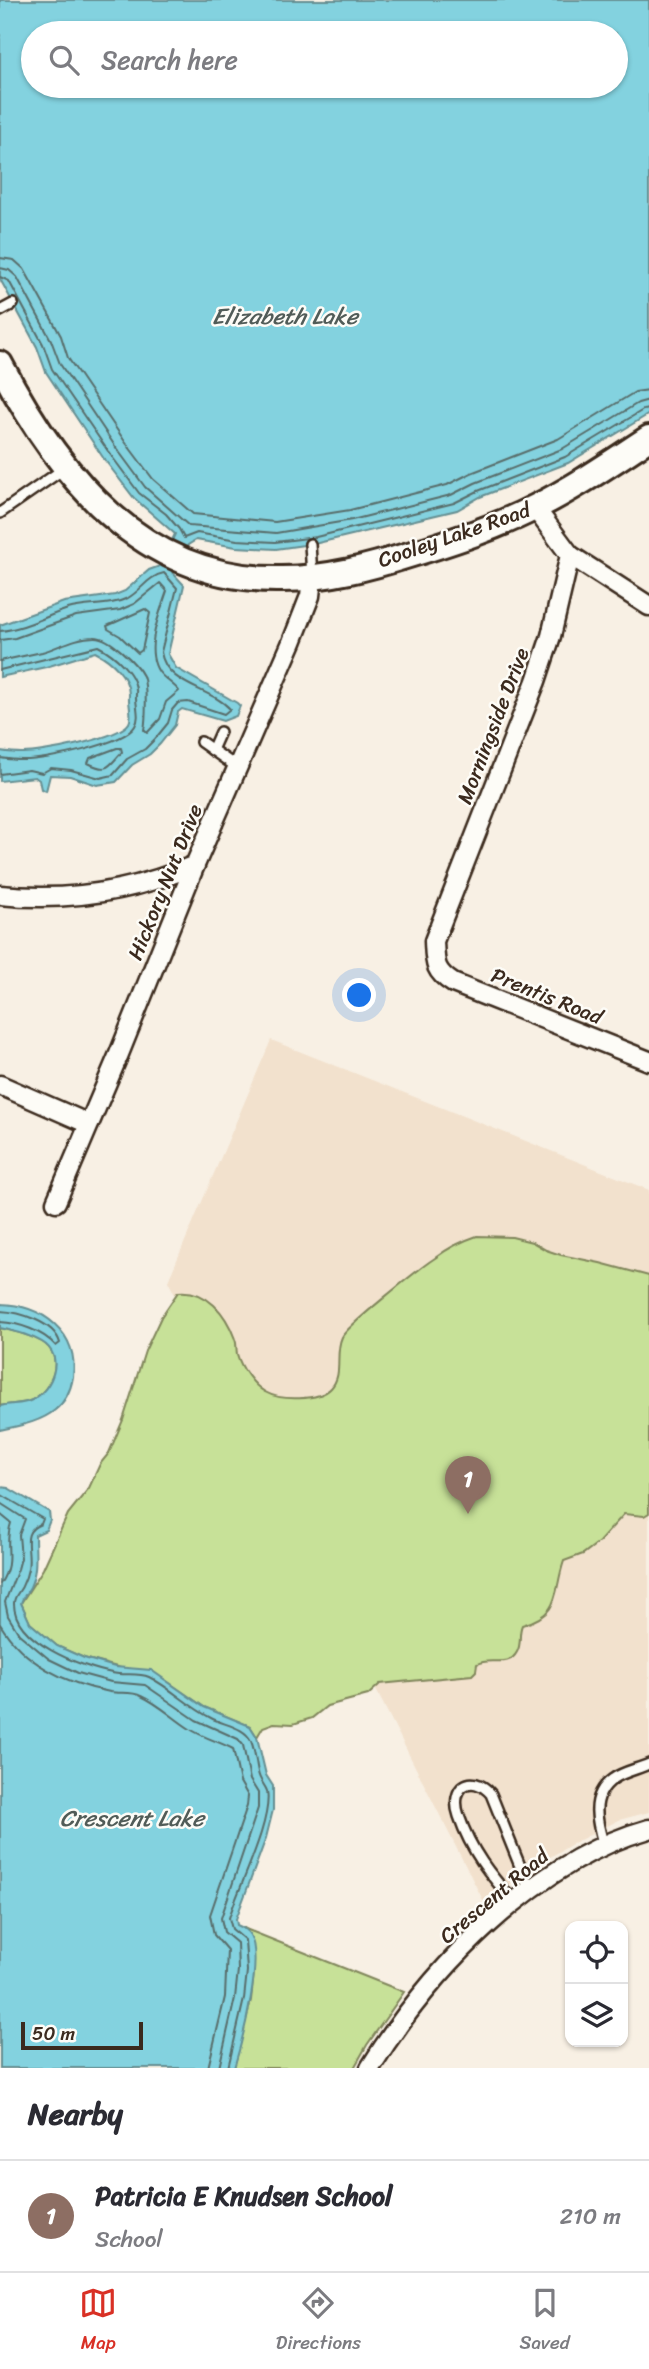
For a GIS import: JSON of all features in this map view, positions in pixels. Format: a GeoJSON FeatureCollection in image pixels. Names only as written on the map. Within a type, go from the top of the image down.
{"type":"FeatureCollection","features":[{"type":"Feature","properties":{"kind":"main road","name":"Cooley Lake Road"},"geometry":{"type":"LineString","coordinates":[[0,364],[44,439],[65,468],[122,526],[160,550],[188,562],[219,573],[254,579],[312,578],[384,563],[430,548],[535,508],[586,480],[649,438]]}},
{"type":"Feature","properties":{"kind":"street"},"geometry":{"type":"LineString","coordinates":[[535,508],[570,555],[649,606]]}},
{"type":"Feature","properties":{"kind":"street","name":"Morningside Drive"},"geometry":{"type":"LineString","coordinates":[[436,965],[434,941],[536,681],[551,636],[570,555]]}},
{"type":"Feature","properties":{"kind":"street","name":"Hickory Nut Drive"},"geometry":{"type":"LineString","coordinates":[[56,1202],[195,865],[292,642],[310,596],[312,578]]}},
{"type":"Feature","properties":{"kind":"street"},"geometry":{"type":"LineString","coordinates":[[0,895],[57,898],[114,891],[160,880],[195,865]]}},
{"type":"Feature","properties":{"kind":"street","name":"Prentis Road"},"geometry":{"type":"LineString","coordinates":[[436,965],[441,975],[453,983],[649,1061]]}},
{"type":"Feature","properties":{"kind":"street"},"geometry":{"type":"LineString","coordinates":[[0,1085],[89,1124]]}},
{"type":"Feature","properties":{"kind":"street","name":"Crescent Road"},"geometry":{"type":"LineString","coordinates":[[370,2068],[410,2010],[461,1950],[515,1903],[576,1859],[630,1834],[649,1829]]}},
{"type":"Feature","properties":{"kind":"lane"},"geometry":{"type":"LineString","coordinates":[[0,311],[13,304]]}},
{"type":"Feature","properties":{"kind":"lane"},"geometry":{"type":"LineString","coordinates":[[0,513],[65,468]]}},
{"type":"Feature","properties":{"kind":"lane"},"geometry":{"type":"LineString","coordinates":[[310,544],[312,578]]}},
{"type":"Feature","properties":{"kind":"lane"},"geometry":{"type":"LineString","coordinates":[[212,750],[220,732]]}},
{"type":"Feature","properties":{"kind":"lane"},"geometry":{"type":"LineString","coordinates":[[201,742],[238,768]]}},
{"type":"Feature","properties":{"kind":"lane"},"geometry":{"type":"LineString","coordinates":[[604,1846],[595,1818],[600,1794],[612,1779],[649,1764]]}},
{"type":"Feature","properties":{"kind":"lane"},"geometry":{"type":"LineString","coordinates":[[515,1903],[471,1845],[457,1813],[457,1793],[462,1786],[472,1783],[484,1785],[491,1794],[530,1891]]}},
{"type":"Feature","properties":{"kind":"shaded area"},"geometry":{"type":"Polygon","coordinates":[[[271,1040],[649,1190],[649,1812],[619,1820],[574,1843],[528,1870],[485,1904],[168,1281],[271,1040]]]}},
{"type":"Feature","properties":{"kind":"green space"},"geometry":{"type":"Polygon","coordinates":[[[477,1236],[512,1237],[532,1242],[561,1255],[649,1276],[649,1513],[644,1516],[624,1514],[599,1542],[583,1554],[564,1561],[554,1601],[544,1615],[522,1625],[520,1642],[513,1657],[504,1661],[477,1664],[472,1675],[380,1684],[368,1695],[327,1706],[312,1718],[293,1724],[274,1723],[263,1727],[257,1737],[250,1726],[204,1707],[165,1680],[84,1658],[57,1646],[30,1623],[21,1603],[43,1569],[68,1514],[89,1488],[100,1464],[109,1453],[123,1420],[145,1351],[161,1317],[178,1292],[198,1295],[221,1312],[235,1339],[241,1365],[261,1389],[280,1397],[309,1397],[325,1392],[335,1382],[342,1337],[356,1322],[440,1254],[477,1236]]]}},
{"type":"Feature","properties":{"kind":"green space"},"geometry":{"type":"Polygon","coordinates":[[[0,1328],[42,1342],[53,1356],[55,1364],[50,1381],[39,1395],[28,1402],[0,1406],[0,1328]]]}},
{"type":"Feature","properties":{"kind":"green space"},"geometry":{"type":"Polygon","coordinates":[[[246,1929],[404,1992],[354,2068],[234,2068],[251,2000],[254,1972],[246,1929]]]}},
{"type":"Feature","properties":{"kind":"water","name":"Elizabeth Lake"},"geometry":{"type":"Polygon","coordinates":[[[0,0],[649,0],[649,414],[568,463],[480,497],[457,510],[318,543],[276,549],[236,547],[196,540],[188,545],[172,572],[184,585],[168,654],[176,668],[237,703],[240,706],[236,716],[223,721],[182,709],[178,712],[175,725],[160,744],[132,765],[116,782],[97,785],[70,776],[50,775],[46,791],[41,789],[39,780],[35,777],[0,781],[0,751],[31,753],[61,748],[123,729],[131,717],[128,689],[123,676],[113,664],[95,652],[0,677],[0,625],[64,602],[115,595],[125,591],[149,570],[160,566],[175,534],[134,498],[104,459],[46,372],[37,347],[0,279],[0,0]]]}},
{"type":"Feature","properties":{"kind":"water"},"geometry":{"type":"Polygon","coordinates":[[[0,1304],[30,1310],[55,1324],[70,1347],[73,1377],[59,1407],[36,1421],[0,1430],[0,1406],[28,1402],[39,1395],[50,1381],[55,1364],[49,1348],[42,1342],[0,1328],[0,1304]]]}},
{"type":"Feature","properties":{"kind":"water","name":"Crescent Lake"},"geometry":{"type":"Polygon","coordinates":[[[0,1487],[8,1488],[49,1512],[50,1520],[46,1530],[35,1535],[34,1574],[21,1603],[30,1623],[57,1646],[84,1658],[115,1667],[151,1670],[204,1707],[250,1726],[257,1737],[266,1775],[273,1786],[273,1810],[266,1838],[236,1919],[237,1925],[250,1935],[255,1962],[250,2001],[234,2068],[0,2068],[0,1487]]]}},
{"type":"Feature","properties":{"kind":"place","name":"Patricia E Knudsen School"},"geometry":{"type":"Point","coordinates":[468,1514]}}]}
